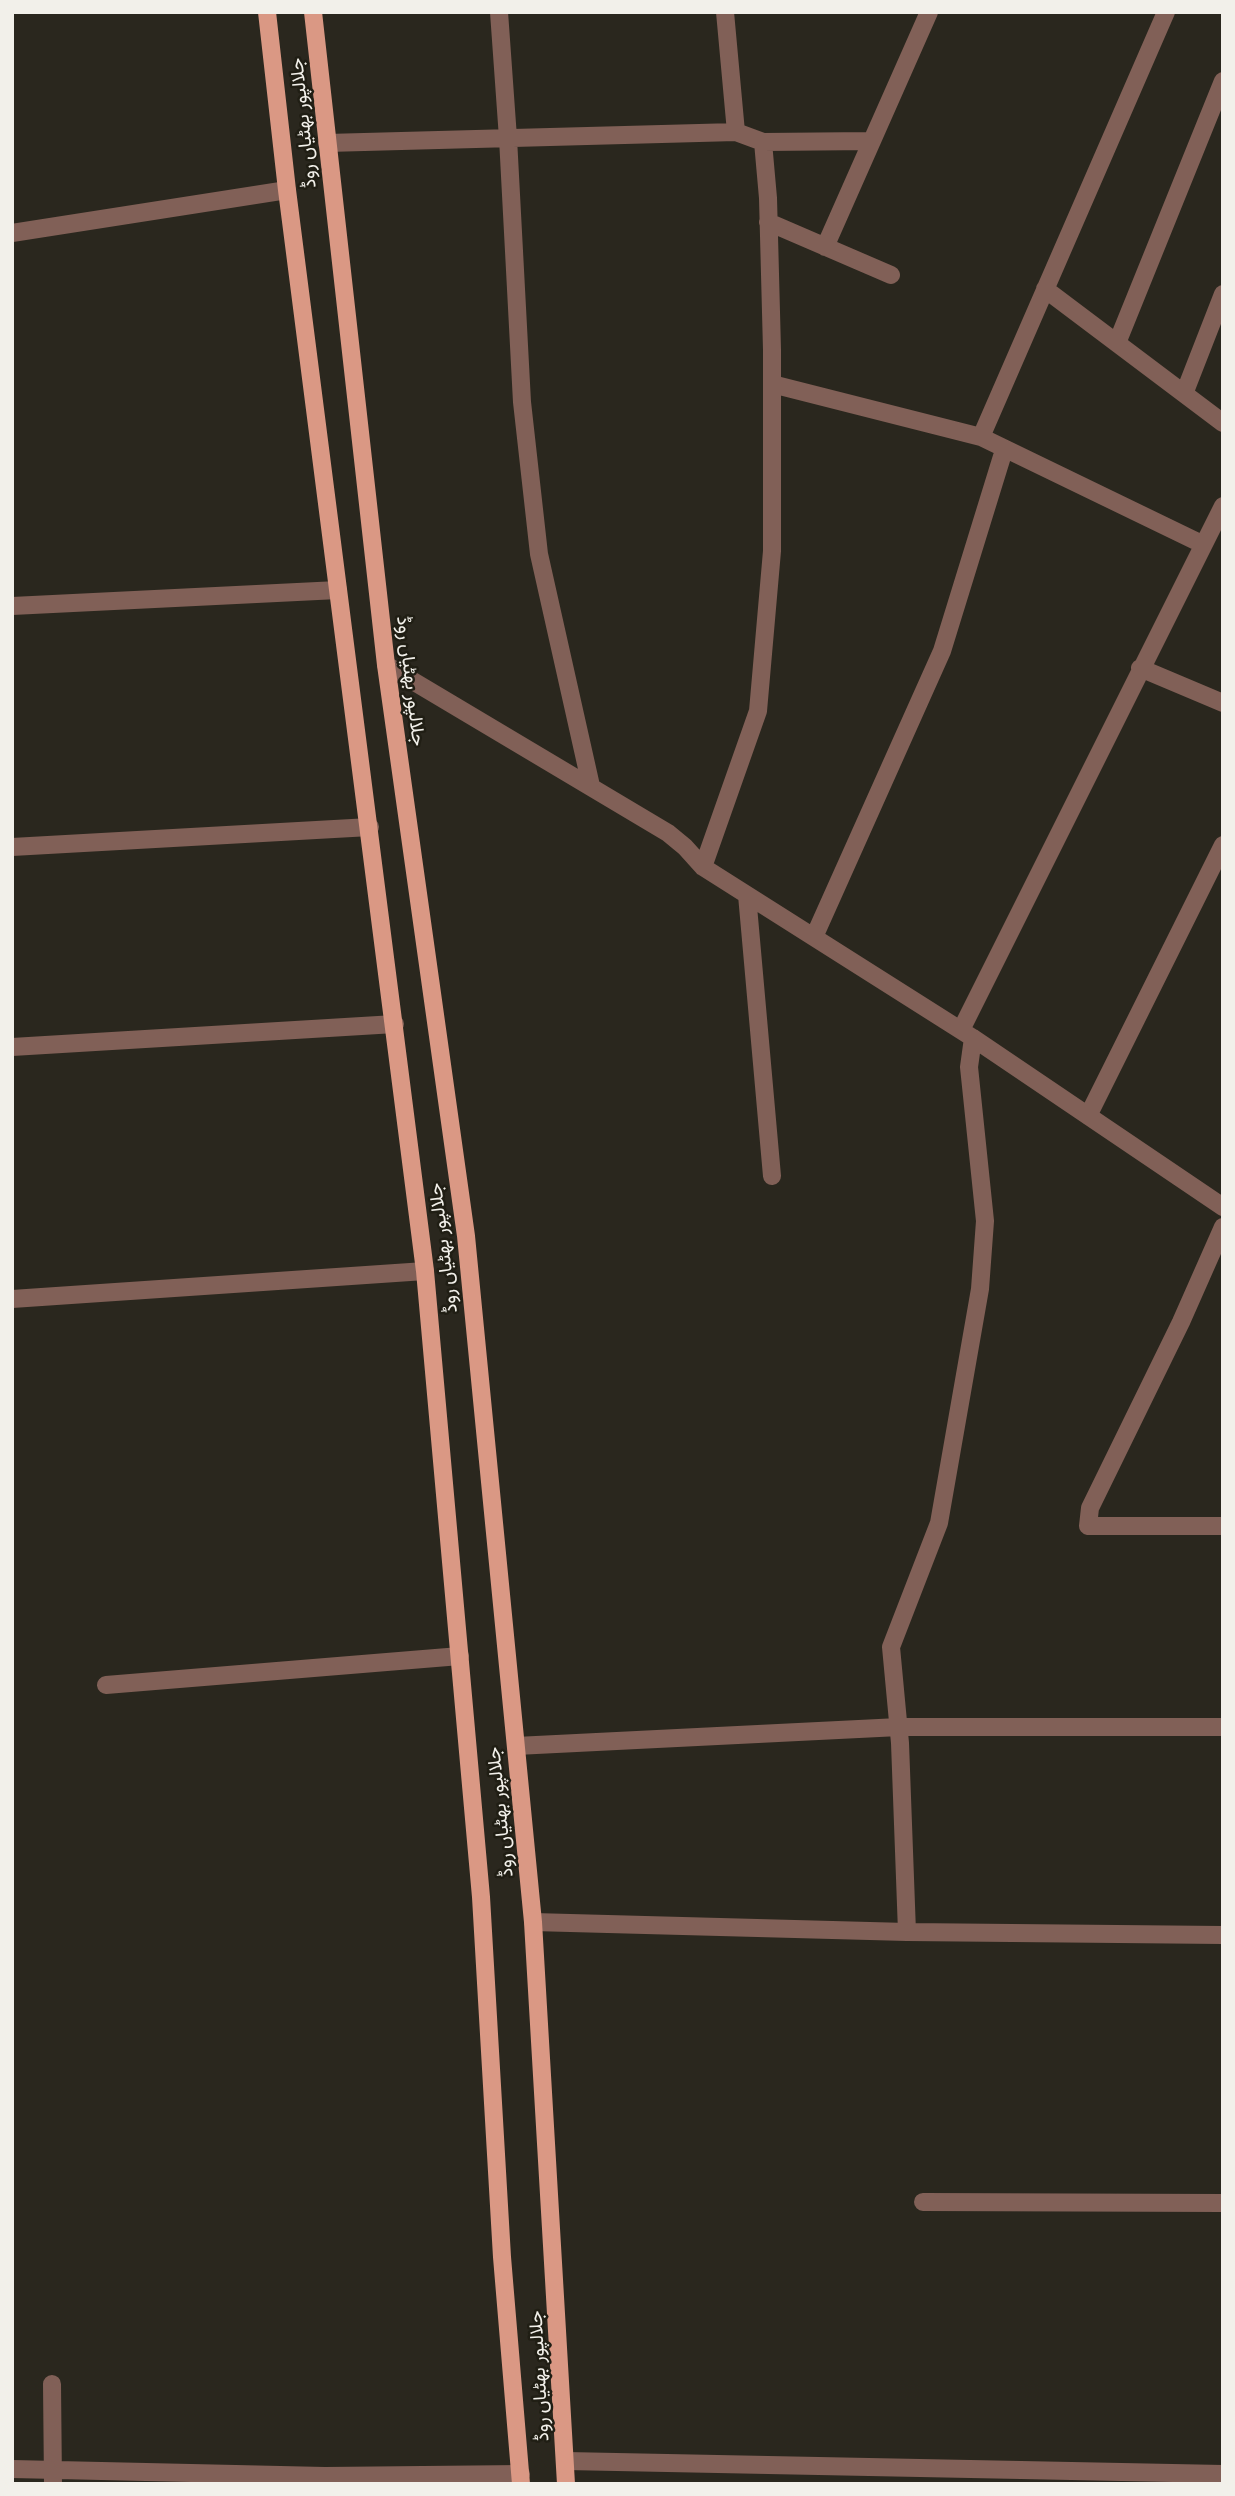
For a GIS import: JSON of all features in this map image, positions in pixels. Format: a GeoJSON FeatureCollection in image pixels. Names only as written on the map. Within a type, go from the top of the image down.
{"type":"FeatureCollection","features":[{"type":"Feature","properties":{"kind":"main road","name":"جلالپور بھٹیاں روڈ"},"geometry":{"type":"LineString","coordinates":[[268,12],[287,190],[425,1271],[481,1897],[502,2257],[521,2479]]}},
{"type":"Feature","properties":{"kind":"main road","name":"جلالپور بھٹیاں روڈ"},"geometry":{"type":"LineString","coordinates":[[313,12],[386,665],[466,1236],[533,1922],[566,2484]]}},
{"type":"Feature","properties":{"kind":"street"},"geometry":{"type":"LineString","coordinates":[[499,12],[522,402],[539,554],[591,786]]}},
{"type":"Feature","properties":{"kind":"street"},"geometry":{"type":"LineString","coordinates":[[725,12],[736,132]]}},
{"type":"Feature","properties":{"kind":"street"},"geometry":{"type":"LineString","coordinates":[[825,247],[929,12]]}},
{"type":"Feature","properties":{"kind":"street"},"geometry":{"type":"LineString","coordinates":[[981,438],[1166,12]]}},
{"type":"Feature","properties":{"kind":"street"},"geometry":{"type":"LineString","coordinates":[[1117,343],[1223,81]]}},
{"type":"Feature","properties":{"kind":"street"},"geometry":{"type":"LineString","coordinates":[[327,143],[736,132],[763,142],[871,141]]}},
{"type":"Feature","properties":{"kind":"street"},"geometry":{"type":"LineString","coordinates":[[703,867],[758,712],[772,551],[772,384],[763,142]]}},
{"type":"Feature","properties":{"kind":"street"},"geometry":{"type":"LineString","coordinates":[[12,233],[287,190]]}},
{"type":"Feature","properties":{"kind":"street"},"geometry":{"type":"LineString","coordinates":[[768,222],[891,275]]}},
{"type":"Feature","properties":{"kind":"street"},"geometry":{"type":"LineString","coordinates":[[1045,289],[1223,423]]}},
{"type":"Feature","properties":{"kind":"street"},"geometry":{"type":"LineString","coordinates":[[1184,394],[1223,294]]}},
{"type":"Feature","properties":{"kind":"street"},"geometry":{"type":"LineString","coordinates":[[772,384],[981,438],[1202,544]]}},
{"type":"Feature","properties":{"kind":"street"},"geometry":{"type":"LineString","coordinates":[[814,937],[942,651],[1004,450]]}},
{"type":"Feature","properties":{"kind":"street"},"geometry":{"type":"LineString","coordinates":[[907,1932],[898,1727],[891,1647],[939,1523],[980,1289],[985,1221],[967,1034],[1140,668],[1223,506]]}},
{"type":"Feature","properties":{"kind":"street"},"geometry":{"type":"LineString","coordinates":[[12,606],[338,590]]}},
{"type":"Feature","properties":{"kind":"street"},"geometry":{"type":"LineString","coordinates":[[386,665],[668,833],[703,867],[967,1034],[1223,1207]]}},
{"type":"Feature","properties":{"kind":"street"},"geometry":{"type":"LineString","coordinates":[[1140,668],[1223,703]]}},
{"type":"Feature","properties":{"kind":"street"},"geometry":{"type":"LineString","coordinates":[[12,847],[370,827]]}},
{"type":"Feature","properties":{"kind":"street"},"geometry":{"type":"LineString","coordinates":[[1088,1116],[1223,845]]}},
{"type":"Feature","properties":{"kind":"street"},"geometry":{"type":"LineString","coordinates":[[747,895],[772,1176]]}},
{"type":"Feature","properties":{"kind":"street"},"geometry":{"type":"LineString","coordinates":[[12,1047],[395,1024]]}},
{"type":"Feature","properties":{"kind":"street"},"geometry":{"type":"LineString","coordinates":[[1223,1227],[1181,1322],[1090,1508],[1088,1525],[1223,1526]]}},
{"type":"Feature","properties":{"kind":"street"},"geometry":{"type":"LineString","coordinates":[[12,1299],[425,1271]]}},
{"type":"Feature","properties":{"kind":"street"},"geometry":{"type":"LineString","coordinates":[[106,1685],[460,1656]]}},
{"type":"Feature","properties":{"kind":"street"},"geometry":{"type":"LineString","coordinates":[[516,1746],[898,1727],[1223,1727]]}},
{"type":"Feature","properties":{"kind":"street"},"geometry":{"type":"LineString","coordinates":[[533,1922],[907,1932],[1223,1935]]}},
{"type":"Feature","properties":{"kind":"street"},"geometry":{"type":"LineString","coordinates":[[923,2202],[1223,2203]]}},
{"type":"Feature","properties":{"kind":"street"},"geometry":{"type":"LineString","coordinates":[[52,2384],[53,2477]]}},
{"type":"Feature","properties":{"kind":"street"},"geometry":{"type":"LineString","coordinates":[[566,2461],[1223,2474]]}},
{"type":"Feature","properties":{"kind":"street"},"geometry":{"type":"LineString","coordinates":[[12,2469],[53,2477],[325,2476],[521,2479]]}}]}
